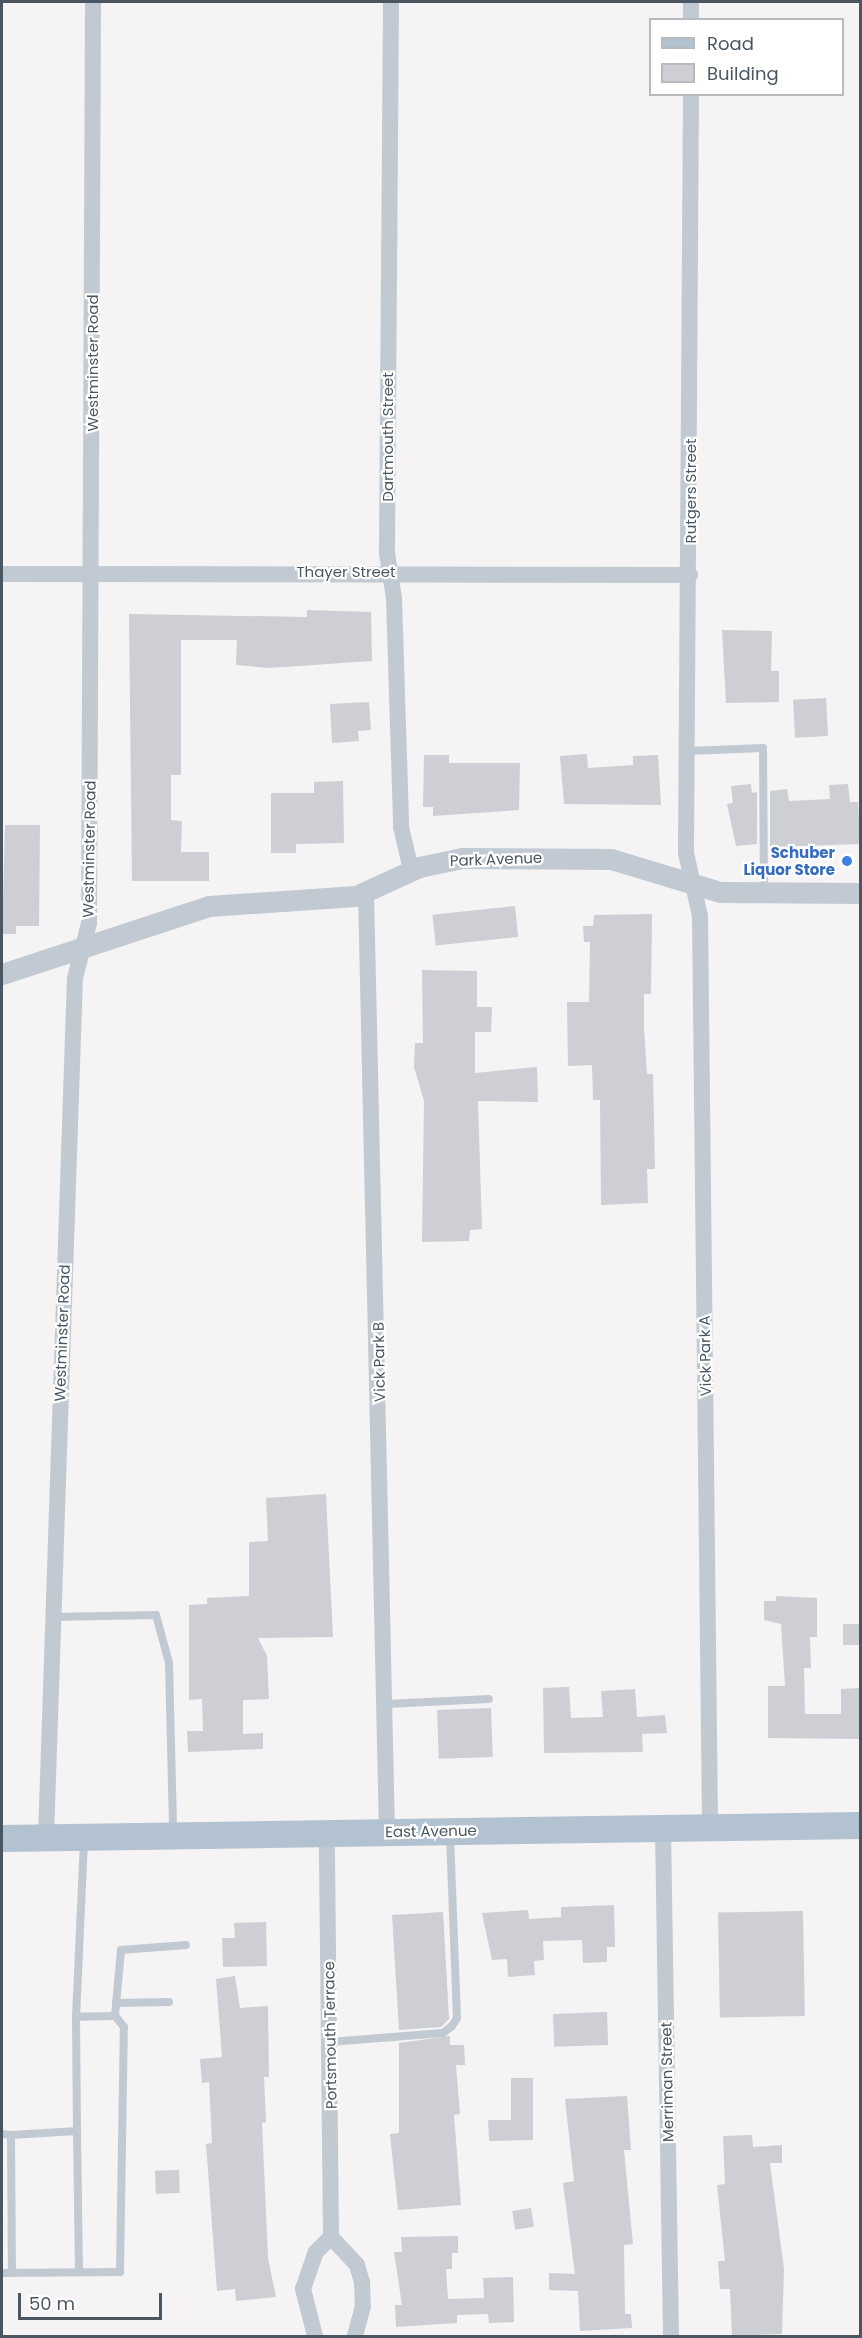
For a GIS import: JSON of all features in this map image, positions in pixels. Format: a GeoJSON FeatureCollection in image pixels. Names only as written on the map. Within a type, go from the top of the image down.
{"type":"FeatureCollection","features":[{"type":"Feature","properties":{"kind":"main road","name":"East Avenue"},"geometry":{"type":"LineString","coordinates":[[2,1838],[861,1825]]}},
{"type":"Feature","properties":{"kind":"street","name":"Westminster Road"},"geometry":{"type":"LineString","coordinates":[[46,1837],[75,978],[89,923],[93,574],[93,2]]}},
{"type":"Feature","properties":{"kind":"street","name":"Dartmouth Street"},"geometry":{"type":"LineString","coordinates":[[391,2],[390,572],[401,827],[411,870]]}},
{"type":"Feature","properties":{"kind":"street"},"geometry":{"type":"LineString","coordinates":[[691,2],[691,18]]}},
{"type":"Feature","properties":{"kind":"street","name":"Rutgers Street"},"geometry":{"type":"LineString","coordinates":[[691,96],[690,575],[686,853],[692,886]]}},
{"type":"Feature","properties":{"kind":"street","name":"Thayer Street"},"geometry":{"type":"LineString","coordinates":[[2,574],[390,572],[690,575]]}},
{"type":"Feature","properties":{"kind":"street","name":"Park Avenue"},"geometry":{"type":"LineString","coordinates":[[2,974],[220,903],[366,893],[411,870],[462,858],[598,858],[649,867],[692,886],[764,894],[861,893]]}},
{"type":"Feature","properties":{"kind":"street","name":"Vick Park A"},"geometry":{"type":"LineString","coordinates":[[692,886],[701,929],[710,1827]]}},
{"type":"Feature","properties":{"kind":"street","name":"Vick Park B"},"geometry":{"type":"LineString","coordinates":[[366,893],[386,1704],[387,1832]]}},
{"type":"Feature","properties":{"kind":"street","name":"Merriman Street"},"geometry":{"type":"LineString","coordinates":[[663,1828],[671,2337]]}},
{"type":"Feature","properties":{"kind":"street","name":"Portsmouth Terrace"},"geometry":{"type":"LineString","coordinates":[[327,1833],[331,2237]]}},
{"type":"Feature","properties":{"kind":"street"},"geometry":{"type":"LineString","coordinates":[[315,2337],[303,2289],[316,2252],[331,2237],[357,2265],[362,2282],[363,2306],[354,2337]]}},
{"type":"Feature","properties":{"kind":"lane"},"geometry":{"type":"LineString","coordinates":[[688,751],[763,748],[764,894]]}},
{"type":"Feature","properties":{"kind":"lane"},"geometry":{"type":"LineString","coordinates":[[52,1617],[156,1616],[169,1664],[174,1835]]}},
{"type":"Feature","properties":{"kind":"lane"},"geometry":{"type":"LineString","coordinates":[[386,1704],[489,1700]]}},
{"type":"Feature","properties":{"kind":"lane"},"geometry":{"type":"LineString","coordinates":[[330,2042],[443,2033],[452,2026],[457,2018],[450,1831]]}},
{"type":"Feature","properties":{"kind":"lane"},"geometry":{"type":"LineString","coordinates":[[79,2272],[76,2017],[84,1836]]}},
{"type":"Feature","properties":{"kind":"lane"},"geometry":{"type":"LineString","coordinates":[[2,2273],[120,2272],[124,2027],[115,2016],[121,1950],[186,1945]]}},
{"type":"Feature","properties":{"kind":"lane"},"geometry":{"type":"LineString","coordinates":[[116,2003],[169,2002]]}},
{"type":"Feature","properties":{"kind":"lane"},"geometry":{"type":"LineString","coordinates":[[76,2017],[115,2016]]}},
{"type":"Feature","properties":{"kind":"lane"},"geometry":{"type":"LineString","coordinates":[[12,2273],[6,2134],[77,2131]]}},
{"type":"Feature","properties":{"kind":"building"},"geometry":{"type":"Polygon","coordinates":[[[307,610],[371,612],[372,661],[269,668],[236,665],[237,640],[181,640],[181,775],[171,775],[171,820],[182,821],[181,852],[209,852],[209,881],[132,881],[129,614],[307,617],[307,610]]]}},
{"type":"Feature","properties":{"kind":"building"},"geometry":{"type":"Polygon","coordinates":[[[722,630],[772,631],[771,671],[779,671],[779,702],[726,703],[722,630]]]}},
{"type":"Feature","properties":{"kind":"building"},"geometry":{"type":"Polygon","coordinates":[[[826,698],[828,736],[795,738],[793,700],[826,698]]]}},
{"type":"Feature","properties":{"kind":"building"},"geometry":{"type":"Polygon","coordinates":[[[369,702],[371,730],[358,731],[359,741],[332,743],[330,704],[369,702]]]}},
{"type":"Feature","properties":{"kind":"building"},"geometry":{"type":"Polygon","coordinates":[[[587,754],[588,768],[633,765],[633,756],[658,755],[661,805],[564,804],[560,756],[587,754]]]}},
{"type":"Feature","properties":{"kind":"building"},"geometry":{"type":"Polygon","coordinates":[[[424,755],[449,755],[449,763],[520,763],[519,810],[433,816],[433,807],[423,807],[424,755]]]}},
{"type":"Feature","properties":{"kind":"building"},"geometry":{"type":"Polygon","coordinates":[[[343,781],[344,843],[296,844],[296,853],[271,853],[271,793],[314,793],[314,782],[343,781]]]}},
{"type":"Feature","properties":{"kind":"building"},"geometry":{"type":"Polygon","coordinates":[[[751,784],[752,793],[757,792],[757,844],[736,846],[727,804],[733,803],[731,786],[751,784]]]}},
{"type":"Feature","properties":{"kind":"building"},"geometry":{"type":"Polygon","coordinates":[[[848,784],[850,802],[858,802],[861,844],[770,847],[770,791],[787,789],[789,801],[830,799],[829,785],[848,784]]]}},
{"type":"Feature","properties":{"kind":"building"},"geometry":{"type":"Polygon","coordinates":[[[5,825],[40,825],[39,926],[16,926],[16,934],[2,934],[5,825]]]}},
{"type":"Feature","properties":{"kind":"building"},"geometry":{"type":"Polygon","coordinates":[[[515,906],[518,937],[436,946],[432,915],[515,906]]]}},
{"type":"Feature","properties":{"kind":"building"},"geometry":{"type":"Polygon","coordinates":[[[652,914],[651,994],[644,994],[644,1028],[647,1074],[653,1074],[655,1169],[647,1169],[648,1203],[601,1205],[600,1100],[593,1100],[592,1065],[568,1066],[567,1002],[589,1002],[590,942],[584,942],[583,926],[593,926],[594,915],[652,914]]]}},
{"type":"Feature","properties":{"kind":"building"},"geometry":{"type":"Polygon","coordinates":[[[422,970],[477,971],[477,1007],[492,1007],[491,1032],[475,1032],[475,1073],[537,1067],[538,1102],[478,1101],[482,1229],[470,1230],[469,1241],[422,1242],[424,1101],[414,1067],[415,1043],[423,1043],[422,970]]]}},
{"type":"Feature","properties":{"kind":"building"},"geometry":{"type":"Polygon","coordinates":[[[326,1494],[333,1637],[258,1638],[267,1656],[269,1699],[243,1700],[243,1734],[263,1733],[263,1749],[188,1752],[187,1731],[203,1731],[202,1699],[189,1700],[189,1605],[207,1604],[207,1598],[249,1596],[249,1542],[268,1541],[266,1498],[326,1494]]]}},
{"type":"Feature","properties":{"kind":"building"},"geometry":{"type":"Polygon","coordinates":[[[776,1596],[817,1598],[817,1637],[810,1637],[811,1668],[804,1668],[805,1714],[841,1714],[841,1689],[861,1688],[861,1739],[768,1738],[768,1686],[785,1686],[781,1624],[764,1620],[764,1601],[776,1601],[776,1596]]]}},
{"type":"Feature","properties":{"kind":"building"},"geometry":{"type":"Polygon","coordinates":[[[843,1624],[860,1624],[860,1645],[843,1645],[843,1624]]]}},
{"type":"Feature","properties":{"kind":"building"},"geometry":{"type":"Polygon","coordinates":[[[569,1687],[571,1718],[603,1717],[601,1691],[635,1689],[637,1717],[665,1715],[667,1733],[642,1734],[643,1752],[544,1753],[543,1688],[569,1687]]]}},
{"type":"Feature","properties":{"kind":"building"},"geometry":{"type":"Polygon","coordinates":[[[491,1708],[493,1757],[439,1759],[437,1710],[491,1708]]]}},
{"type":"Feature","properties":{"kind":"building"},"geometry":{"type":"Polygon","coordinates":[[[614,1905],[615,1947],[607,1947],[607,1962],[583,1963],[582,1940],[543,1941],[544,1960],[534,1961],[535,1975],[508,1977],[507,1959],[492,1960],[482,1913],[528,1910],[529,1919],[561,1917],[561,1907],[614,1905]]]}},
{"type":"Feature","properties":{"kind":"building"},"geometry":{"type":"Polygon","coordinates":[[[803,1911],[805,2016],[720,2017],[718,1912],[803,1911]]]}},
{"type":"Feature","properties":{"kind":"building"},"geometry":{"type":"Polygon","coordinates":[[[443,1912],[449,2019],[441,2027],[399,2030],[392,1915],[443,1912]]]}},
{"type":"Feature","properties":{"kind":"building"},"geometry":{"type":"Polygon","coordinates":[[[266,1922],[267,1966],[223,1967],[222,1938],[235,1938],[234,1923],[266,1922]]]}},
{"type":"Feature","properties":{"kind":"building"},"geometry":{"type":"Polygon","coordinates":[[[235,1976],[240,2008],[268,2006],[269,2077],[264,2077],[266,2122],[262,2123],[268,2258],[276,2297],[236,2301],[235,2289],[217,2291],[206,2144],[212,2143],[209,2082],[202,2083],[200,2059],[222,2057],[216,1979],[235,1976]]]}},
{"type":"Feature","properties":{"kind":"building"},"geometry":{"type":"Polygon","coordinates":[[[607,2012],[608,2045],[554,2047],[553,2014],[607,2012]]]}},
{"type":"Feature","properties":{"kind":"building"},"geometry":{"type":"Polygon","coordinates":[[[450,2036],[450,2045],[464,2045],[465,2065],[456,2065],[460,2114],[454,2115],[461,2205],[398,2210],[390,2134],[399,2133],[399,2043],[450,2036]]]}},
{"type":"Feature","properties":{"kind":"building"},"geometry":{"type":"Polygon","coordinates":[[[511,2078],[533,2078],[533,2140],[489,2141],[488,2120],[511,2120],[511,2078]]]}},
{"type":"Feature","properties":{"kind":"building"},"geometry":{"type":"Polygon","coordinates":[[[627,2096],[631,2150],[624,2150],[633,2244],[624,2245],[625,2314],[631,2314],[632,2328],[580,2331],[578,2291],[549,2290],[549,2273],[575,2274],[563,2183],[574,2181],[565,2099],[627,2096]]]}},
{"type":"Feature","properties":{"kind":"building"},"geometry":{"type":"Polygon","coordinates":[[[752,2135],[753,2147],[782,2145],[782,2163],[770,2163],[784,2269],[782,2334],[732,2336],[730,2289],[720,2289],[718,2261],[725,2261],[717,2185],[725,2184],[723,2136],[752,2135]]]}},
{"type":"Feature","properties":{"kind":"building"},"geometry":{"type":"Polygon","coordinates":[[[179,2170],[180,2193],[156,2194],[155,2171],[179,2170]]]}},
{"type":"Feature","properties":{"kind":"building"},"geometry":{"type":"Polygon","coordinates":[[[531,2208],[534,2227],[515,2230],[512,2211],[531,2208]]]}},
{"type":"Feature","properties":{"kind":"building"},"geometry":{"type":"Polygon","coordinates":[[[458,2236],[458,2253],[452,2253],[452,2269],[446,2269],[448,2299],[484,2298],[483,2278],[513,2277],[514,2322],[489,2323],[488,2314],[457,2315],[457,2323],[396,2327],[395,2305],[402,2305],[394,2252],[402,2252],[401,2237],[458,2236]]]}},
{"type":"Feature","properties":{"kind":"place","name":"Schuber Liquor Store"},"geometry":{"type":"Point","coordinates":[847,861]}}]}
